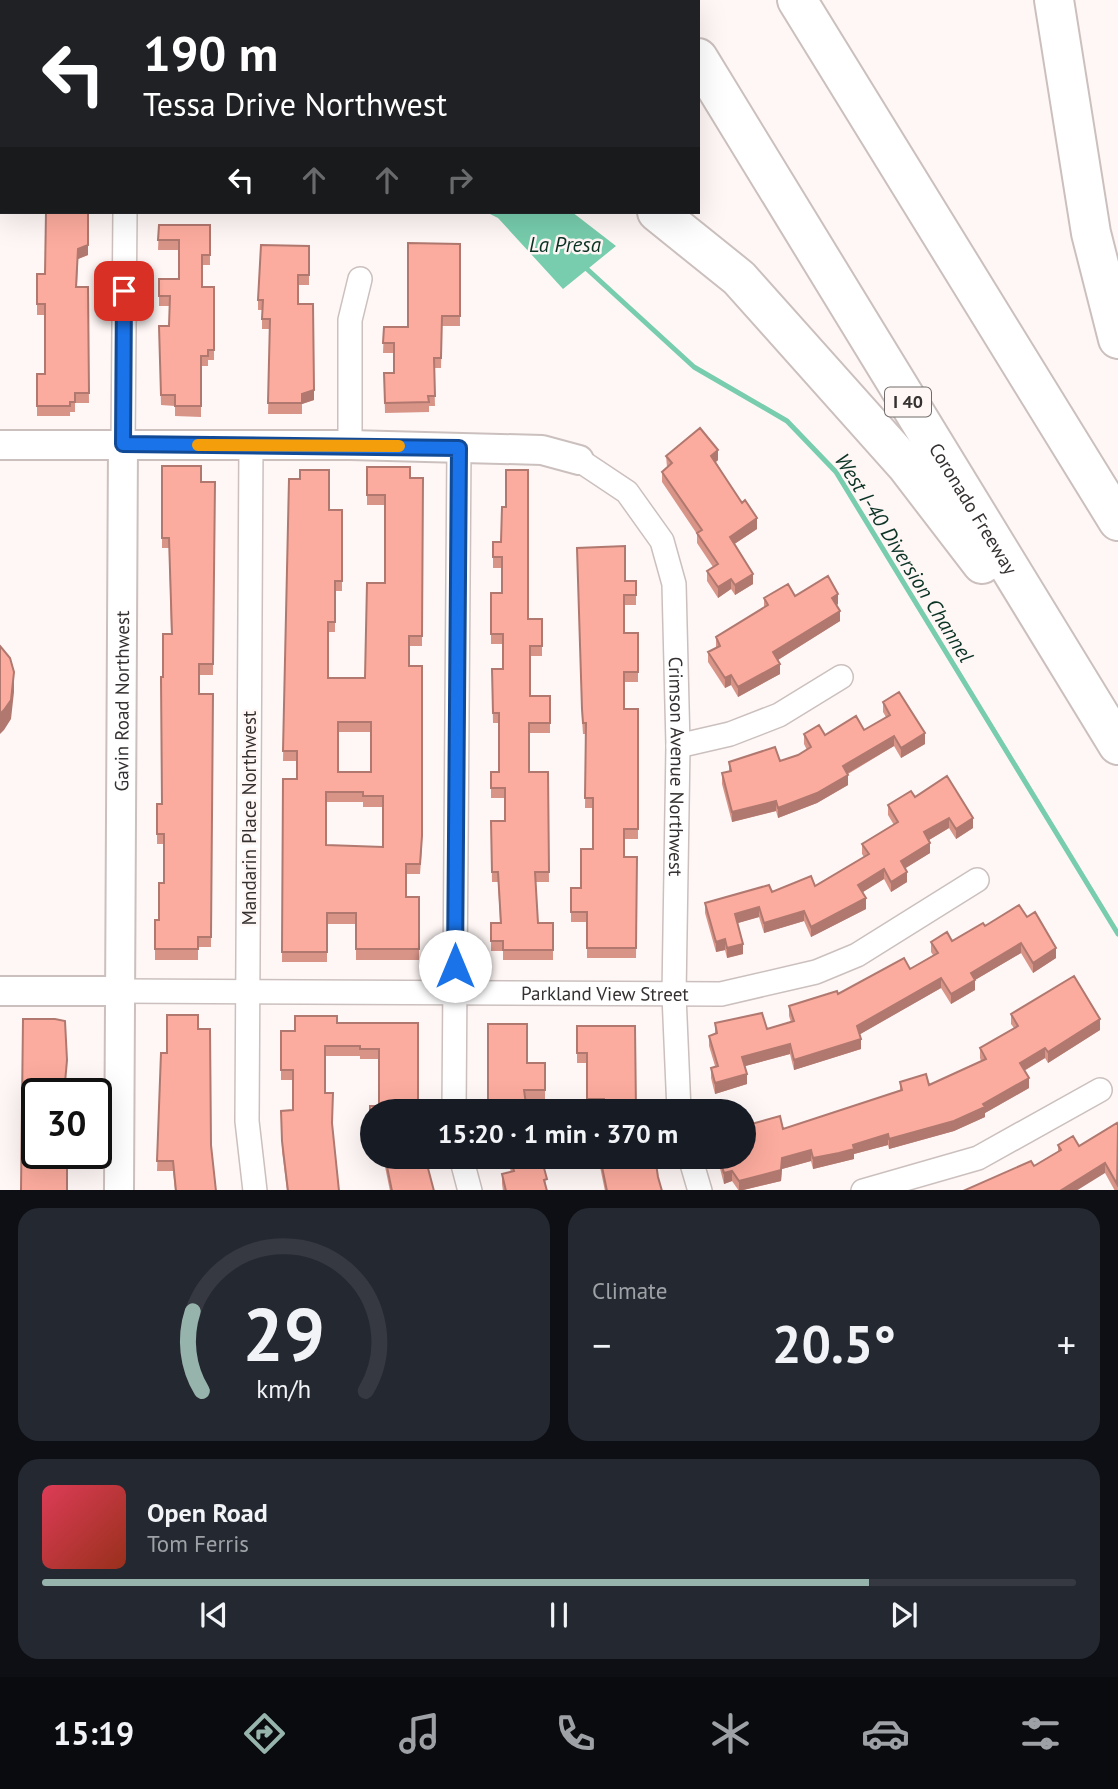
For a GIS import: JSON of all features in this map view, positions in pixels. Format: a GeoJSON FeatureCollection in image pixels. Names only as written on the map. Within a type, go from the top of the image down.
{"type":"FeatureCollection","features":[{"type":"Feature","properties":{"kind":"highway"},"geometry":{"type":"LineString","coordinates":[[797,0],[1118,521]]}},
{"type":"Feature","properties":{"kind":"highway"},"geometry":{"type":"LineString","coordinates":[[1054,0],[1091,233],[1118,339]]}},
{"type":"Feature","properties":{"kind":"highway","name":"Coronado Freeway"},"geometry":{"type":"LineString","coordinates":[[700,61],[1118,747]]}},
{"type":"Feature","properties":{"kind":"highway"},"geometry":{"type":"LineString","coordinates":[[659,214],[739,278],[906,465],[1118,747]]}},
{"type":"Feature","properties":{"kind":"street","name":"Gavin Road Northwest"},"geometry":{"type":"LineString","coordinates":[[119,1190],[125,214]]}},
{"type":"Feature","properties":{"kind":"street"},"geometry":{"type":"LineString","coordinates":[[350,445],[350,320],[360,279]]}},
{"type":"Feature","properties":{"kind":"street"},"geometry":{"type":"LineString","coordinates":[[0,445],[350,445],[542,450],[579,460]]}},
{"type":"Feature","properties":{"kind":"street","name":"Mandarin Place Northwest"},"geometry":{"type":"LineString","coordinates":[[251,445],[247,1121],[255,1190]]}},
{"type":"Feature","properties":{"kind":"street"},"geometry":{"type":"LineString","coordinates":[[454,1099],[459,448]]}},
{"type":"Feature","properties":{"kind":"street","name":"Crimson Avenue Northwest"},"geometry":{"type":"LineString","coordinates":[[579,460],[627,492],[662,541],[674,584],[678,746],[674,995],[678,1099]]}},
{"type":"Feature","properties":{"kind":"street"},"geometry":{"type":"LineString","coordinates":[[678,746],[730,734],[779,715],[841,677]]}},
{"type":"Feature","properties":{"kind":"street","name":"Parkland View Street"},"geometry":{"type":"LineString","coordinates":[[120,991],[721,994],[816,972],[857,955],[977,880]]}},
{"type":"Feature","properties":{"kind":"street"},"geometry":{"type":"LineString","coordinates":[[0,991],[120,991]]}},
{"type":"Feature","properties":{"kind":"street"},"geometry":{"type":"LineString","coordinates":[[866,1190],[978,1158],[1100,1090]]}},
{"type":"Feature","properties":{"kind":"street"},"geometry":{"type":"LineString","coordinates":[[464,1169],[470,1190]]}},
{"type":"Feature","properties":{"kind":"street"},"geometry":{"type":"LineString","coordinates":[[694,1169],[700,1190]]}},
{"type":"Feature","properties":{"kind":"water","name":"La Presa"},"geometry":{"type":"Polygon","coordinates":[[[490,214],[575,214],[616,246],[563,289],[498,218],[490,214]]]}},
{"type":"Feature","properties":{"kind":"building"},"geometry":{"type":"Polygon","coordinates":[[[46,214],[88,214],[88,245],[78,249],[76,287],[88,287],[89,393],[75,393],[75,402],[70,402],[70,406],[37,406],[37,374],[45,374],[45,304],[37,304],[37,274],[45,274],[46,214]]]}},
{"type":"Feature","properties":{"kind":"building"},"geometry":{"type":"Polygon","coordinates":[[[159,225],[210,225],[210,255],[202,255],[202,287],[214,287],[214,350],[208,350],[208,356],[201,356],[201,406],[175,406],[175,395],[161,395],[159,326],[169,326],[170,296],[159,296],[159,279],[179,279],[179,240],[158,240],[159,225]]]}},
{"type":"Feature","properties":{"kind":"building"},"geometry":{"type":"Polygon","coordinates":[[[408,243],[460,244],[460,316],[442,316],[441,358],[434,358],[435,396],[428,396],[429,402],[385,403],[384,373],[394,373],[394,343],[383,343],[384,327],[408,327],[408,243]]]}},
{"type":"Feature","properties":{"kind":"building"},"geometry":{"type":"Polygon","coordinates":[[[261,245],[309,246],[309,275],[298,275],[298,304],[313,304],[314,390],[302,394],[302,403],[268,403],[270,319],[262,319],[263,300],[258,300],[261,245]]]}},
{"type":"Feature","properties":{"kind":"building"},"geometry":{"type":"Polygon","coordinates":[[[700,428],[718,450],[711,456],[742,503],[745,500],[757,518],[730,537],[753,574],[735,585],[731,579],[718,587],[707,571],[718,564],[697,533],[702,530],[662,472],[672,463],[666,456],[700,428]]]}},
{"type":"Feature","properties":{"kind":"building"},"geometry":{"type":"Polygon","coordinates":[[[162,466],[201,466],[201,482],[215,482],[213,664],[199,664],[199,694],[213,694],[211,937],[198,937],[198,949],[155,949],[155,920],[159,920],[159,883],[164,883],[164,834],[157,834],[157,804],[162,804],[163,634],[172,634],[169,538],[162,538],[162,466]]]}},
{"type":"Feature","properties":{"kind":"building"},"geometry":{"type":"Polygon","coordinates":[[[367,467],[410,467],[410,478],[423,478],[422,636],[409,636],[409,666],[422,666],[422,836],[420,864],[406,864],[406,897],[419,897],[419,949],[356,949],[356,913],[327,913],[327,952],[282,952],[283,779],[297,779],[297,751],[283,751],[289,479],[300,479],[300,470],[329,470],[329,510],[342,510],[342,581],[335,581],[335,622],[328,622],[328,678],[365,678],[367,583],[385,583],[385,495],[367,495],[367,467]],[[338,722],[338,772],[371,772],[371,722],[338,722]],[[326,792],[326,845],[383,847],[383,796],[363,796],[363,792],[326,792]]]}},
{"type":"Feature","properties":{"kind":"building"},"geometry":{"type":"Polygon","coordinates":[[[506,470],[528,470],[528,619],[542,619],[542,646],[530,646],[530,696],[550,696],[550,723],[529,723],[529,772],[548,772],[549,872],[535,872],[538,923],[553,923],[553,950],[503,950],[503,941],[491,941],[491,923],[501,923],[498,872],[492,872],[491,821],[505,821],[505,788],[491,788],[491,772],[499,772],[499,713],[493,713],[492,669],[503,669],[503,634],[491,634],[491,593],[502,593],[502,557],[493,557],[493,542],[501,542],[502,507],[506,507],[506,470]]]}},
{"type":"Feature","properties":{"kind":"building"},"geometry":{"type":"Polygon","coordinates":[[[625,546],[625,581],[636,581],[636,595],[624,595],[624,633],[638,633],[638,672],[624,672],[624,709],[638,709],[638,829],[624,829],[624,857],[637,857],[636,948],[587,948],[587,912],[571,912],[571,888],[581,888],[581,849],[593,849],[593,798],[585,798],[586,723],[583,723],[582,709],[577,548],[625,546]]]}},
{"type":"Feature","properties":{"kind":"building"},"geometry":{"type":"Polygon","coordinates":[[[828,576],[838,594],[832,598],[840,611],[773,652],[780,664],[738,687],[731,675],[725,678],[708,652],[720,646],[716,637],[768,605],[764,598],[788,584],[795,596],[828,576]]]}},
{"type":"Feature","properties":{"kind":"building"},"geometry":{"type":"Polygon","coordinates":[[[0,646],[10,658],[14,672],[11,700],[0,714],[0,646]]]}},
{"type":"Feature","properties":{"kind":"building"},"geometry":{"type":"Polygon","coordinates":[[[899,692],[925,733],[901,748],[894,736],[843,766],[848,775],[817,793],[778,808],[776,801],[732,812],[722,773],[731,771],[729,762],[775,747],[780,761],[798,755],[811,747],[804,734],[819,725],[825,735],[856,716],[864,730],[890,715],[883,702],[899,692]]]}},
{"type":"Feature","properties":{"kind":"building"},"geometry":{"type":"Polygon","coordinates":[[[947,776],[973,818],[956,829],[949,818],[924,832],[930,843],[901,861],[907,872],[891,882],[884,869],[858,885],[866,898],[811,927],[804,911],[764,923],[759,907],[735,914],[743,944],[727,948],[725,939],[716,942],[705,903],[769,885],[772,892],[811,876],[815,886],[869,854],[862,844],[898,822],[888,805],[911,791],[915,797],[947,776]]]}},
{"type":"Feature","properties":{"kind":"building"},"geometry":{"type":"Polygon","coordinates":[[[1019,905],[1027,917],[1035,912],[1056,948],[1033,963],[1021,943],[971,973],[975,980],[951,994],[941,978],[857,1026],[861,1039],[794,1060],[790,1044],[742,1057],[747,1074],[715,1083],[711,1068],[718,1066],[709,1036],[717,1033],[715,1023],[762,1013],[767,1029],[794,1021],[789,1006],[837,991],[838,994],[904,958],[910,969],[938,953],[931,942],[947,932],[952,941],[983,923],[985,926],[1019,905]]]}},
{"type":"Feature","properties":{"kind":"building"},"geometry":{"type":"Polygon","coordinates":[[[1074,976],[1100,1019],[1048,1052],[1045,1048],[1020,1063],[1029,1078],[983,1104],[985,1107],[954,1121],[889,1139],[888,1134],[853,1145],[854,1149],[839,1153],[813,1158],[811,1150],[782,1158],[781,1170],[739,1181],[732,1171],[724,1173],[723,1169],[756,1169],[756,1123],[780,1116],[783,1129],[902,1090],[900,1082],[926,1074],[929,1085],[986,1059],[980,1048],[1018,1026],[1011,1014],[1074,976]]]}},
{"type":"Feature","properties":{"kind":"building"},"geometry":{"type":"Polygon","coordinates":[[[167,1015],[198,1015],[198,1029],[210,1029],[211,1145],[216,1190],[176,1190],[173,1161],[157,1161],[161,1053],[167,1053],[167,1015]]]}},
{"type":"Feature","properties":{"kind":"building"},"geometry":{"type":"Polygon","coordinates":[[[295,1016],[337,1016],[337,1023],[418,1023],[418,1099],[379,1099],[379,1049],[325,1046],[325,1093],[333,1093],[332,1123],[339,1190],[288,1190],[281,1111],[293,1110],[293,1070],[281,1070],[281,1031],[295,1031],[295,1016]]]}},
{"type":"Feature","properties":{"kind":"building"},"geometry":{"type":"Polygon","coordinates":[[[23,1019],[65,1021],[65,1078],[22,1078],[23,1019]]]}},
{"type":"Feature","properties":{"kind":"building"},"geometry":{"type":"Polygon","coordinates":[[[488,1024],[527,1024],[527,1063],[545,1063],[545,1090],[524,1090],[525,1099],[488,1099],[488,1024]]]}},
{"type":"Feature","properties":{"kind":"building"},"geometry":{"type":"Polygon","coordinates":[[[577,1026],[635,1026],[636,1099],[587,1099],[587,1053],[577,1053],[577,1026]]]}},
{"type":"Feature","properties":{"kind":"building"},"geometry":{"type":"Polygon","coordinates":[[[1117,1123],[1117,1184],[1105,1163],[1062,1190],[965,1190],[1031,1161],[1034,1166],[1061,1150],[1058,1145],[1073,1136],[1079,1146],[1117,1123]]]}},
{"type":"Feature","properties":{"kind":"building"},"geometry":{"type":"Polygon","coordinates":[[[21,1169],[67,1169],[67,1190],[21,1190],[21,1169]]]}},
{"type":"Feature","properties":{"kind":"building"},"geometry":{"type":"Polygon","coordinates":[[[387,1169],[428,1169],[434,1190],[392,1190],[387,1169]]]}},
{"type":"Feature","properties":{"kind":"building"},"geometry":{"type":"Polygon","coordinates":[[[513,1169],[544,1169],[547,1190],[506,1190],[502,1174],[513,1169]]]}},
{"type":"Feature","properties":{"kind":"building"},"geometry":{"type":"Polygon","coordinates":[[[602,1169],[657,1169],[662,1190],[607,1190],[602,1169]]]}},
{"type":"Feature","properties":{"kind":"waterway","name":"West I-40 Diversion Channel"},"geometry":{"type":"LineString","coordinates":[[587,269],[694,367],[787,421],[836,472],[1118,934]]}},
{"type":"Feature","properties":{"kind":"slow traffic"},"geometry":{"type":"LineString","coordinates":[[198,445],[399,446]]}},
{"type":"Feature","properties":{"kind":"route"},"geometry":{"type":"LineString","coordinates":[[124,291],[123,444],[459,448],[455,966]]}}]}
